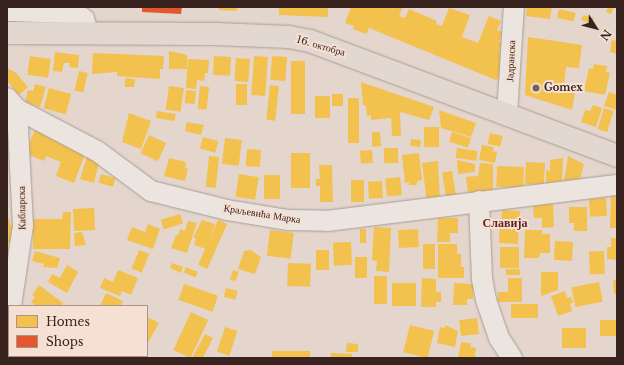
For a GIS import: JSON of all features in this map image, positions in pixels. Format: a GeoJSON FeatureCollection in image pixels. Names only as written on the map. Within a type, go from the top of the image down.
{"type":"FeatureCollection","features":[{"type":"Feature","properties":{"kind":"main road","name":"16. октобра"},"geometry":{"type":"LineString","coordinates":[[7,33],[88,32],[270,35],[310,41],[617,156]]}},
{"type":"Feature","properties":{"kind":"street","name":"Јадранска"},"geometry":{"type":"LineString","coordinates":[[508,114],[514,7]]}},
{"type":"Feature","properties":{"kind":"street"},"geometry":{"type":"LineString","coordinates":[[7,11],[75,13],[84,18],[88,32]]}},
{"type":"Feature","properties":{"kind":"street","name":"Кабларска"},"geometry":{"type":"LineString","coordinates":[[11,305],[21,246],[14,199],[12,103]]}},
{"type":"Feature","properties":{"kind":"street","name":"Краљевића Марка"},"geometry":{"type":"LineString","coordinates":[[12,103],[97,151],[151,191],[227,210],[288,220],[328,221],[617,185]]}},
{"type":"Feature","properties":{"kind":"street"},"geometry":{"type":"LineString","coordinates":[[479,201],[482,279],[486,300],[499,338],[512,358]]}},
{"type":"Feature","properties":{"kind":"building: Homes"},"geometry":{"type":"Polygon","coordinates":[[[219,7],[237,7],[237,11],[219,10],[219,7]]]}},
{"type":"Feature","properties":{"kind":"building: Homes"},"geometry":{"type":"Polygon","coordinates":[[[279,7],[328,7],[328,17],[279,15],[279,7]]]}},
{"type":"Feature","properties":{"kind":"building: Homes"},"geometry":{"type":"Polygon","coordinates":[[[351,7],[403,7],[399,16],[405,18],[409,9],[437,21],[436,24],[442,26],[449,8],[470,15],[462,37],[478,43],[489,16],[501,21],[497,30],[503,32],[499,42],[502,43],[499,52],[504,54],[501,77],[496,80],[369,28],[366,34],[353,29],[354,26],[345,23],[351,7]]]}},
{"type":"Feature","properties":{"kind":"building: Homes"},"geometry":{"type":"Polygon","coordinates":[[[527,7],[552,7],[550,19],[526,16],[527,7]]]}},
{"type":"Feature","properties":{"kind":"building: Homes"},"geometry":{"type":"Polygon","coordinates":[[[608,7],[614,7],[611,14],[606,12],[608,7]]]}},
{"type":"Feature","properties":{"kind":"building: Homes"},"geometry":{"type":"Polygon","coordinates":[[[559,9],[576,13],[574,22],[557,18],[559,9]]]}},
{"type":"Feature","properties":{"kind":"building: Homes"},"geometry":{"type":"Polygon","coordinates":[[[583,15],[594,18],[592,24],[581,20],[583,15]]]}},
{"type":"Feature","properties":{"kind":"building: Homes"},"geometry":{"type":"Polygon","coordinates":[[[528,37],[582,45],[579,68],[566,67],[564,85],[576,87],[572,110],[525,95],[528,37]]]}},
{"type":"Feature","properties":{"kind":"building: Homes"},"geometry":{"type":"Polygon","coordinates":[[[612,40],[617,41],[617,54],[610,52],[612,40]]]}},
{"type":"Feature","properties":{"kind":"building: Homes"},"geometry":{"type":"Polygon","coordinates":[[[169,51],[187,55],[187,69],[169,69],[169,51]]]}},
{"type":"Feature","properties":{"kind":"building: Homes"},"geometry":{"type":"Polygon","coordinates":[[[55,52],[79,55],[78,68],[69,67],[70,63],[64,63],[62,72],[53,71],[55,52]]]}},
{"type":"Feature","properties":{"kind":"building: Homes"},"geometry":{"type":"Polygon","coordinates":[[[93,53],[164,56],[163,69],[160,69],[160,79],[117,76],[117,72],[92,74],[93,53]]]}},
{"type":"Feature","properties":{"kind":"building: Homes"},"geometry":{"type":"Polygon","coordinates":[[[30,56],[51,59],[48,78],[27,75],[30,56]]]}},
{"type":"Feature","properties":{"kind":"building: Homes"},"geometry":{"type":"Polygon","coordinates":[[[214,56],[231,57],[230,76],[213,75],[214,56]]]}},
{"type":"Feature","properties":{"kind":"building: Homes"},"geometry":{"type":"Polygon","coordinates":[[[254,56],[268,57],[265,96],[251,95],[254,56]]]}},
{"type":"Feature","properties":{"kind":"building: Homes"},"geometry":{"type":"Polygon","coordinates":[[[272,56],[287,57],[285,81],[270,80],[272,56]]]}},
{"type":"Feature","properties":{"kind":"building: Homes"},"geometry":{"type":"Polygon","coordinates":[[[236,58],[250,59],[248,82],[234,81],[236,58]]]}},
{"type":"Feature","properties":{"kind":"building: Homes"},"geometry":{"type":"Polygon","coordinates":[[[188,59],[209,60],[208,73],[205,73],[204,81],[197,80],[196,89],[186,88],[188,59]]]}},
{"type":"Feature","properties":{"kind":"building: Homes"},"geometry":{"type":"Polygon","coordinates":[[[291,61],[305,61],[305,114],[291,114],[291,61]]]}},
{"type":"Feature","properties":{"kind":"building: Homes"},"geometry":{"type":"Polygon","coordinates":[[[594,64],[607,66],[606,72],[610,73],[605,95],[584,91],[589,68],[593,69],[594,64]]]}},
{"type":"Feature","properties":{"kind":"building: Homes"},"geometry":{"type":"Polygon","coordinates":[[[7,68],[16,73],[28,87],[19,95],[7,81],[7,68]]]}},
{"type":"Feature","properties":{"kind":"building: Homes"},"geometry":{"type":"Polygon","coordinates":[[[79,71],[88,73],[83,93],[75,90],[79,71]]]}},
{"type":"Feature","properties":{"kind":"building: Homes"},"geometry":{"type":"Polygon","coordinates":[[[125,78],[135,79],[134,87],[125,87],[125,78]]]}},
{"type":"Feature","properties":{"kind":"building: Homes"},"geometry":{"type":"Polygon","coordinates":[[[361,82],[434,107],[429,120],[400,112],[401,136],[392,136],[391,118],[371,120],[371,115],[367,116],[366,106],[363,105],[361,82]]]}},
{"type":"Feature","properties":{"kind":"building: Homes"},"geometry":{"type":"Polygon","coordinates":[[[35,84],[46,87],[40,107],[25,103],[28,90],[33,91],[35,84]]]}},
{"type":"Feature","properties":{"kind":"building: Homes"},"geometry":{"type":"Polygon","coordinates":[[[236,84],[247,84],[247,105],[236,105],[236,84]]]}},
{"type":"Feature","properties":{"kind":"building: Homes"},"geometry":{"type":"Polygon","coordinates":[[[270,85],[279,86],[275,121],[266,120],[270,85]]]}},
{"type":"Feature","properties":{"kind":"building: Homes"},"geometry":{"type":"Polygon","coordinates":[[[169,86],[184,88],[181,112],[166,110],[169,86]]]}},
{"type":"Feature","properties":{"kind":"building: Homes"},"geometry":{"type":"Polygon","coordinates":[[[200,86],[209,87],[207,110],[198,109],[200,86]]]}},
{"type":"Feature","properties":{"kind":"building: Homes"},"geometry":{"type":"Polygon","coordinates":[[[49,88],[71,94],[66,114],[44,108],[49,88]]]}},
{"type":"Feature","properties":{"kind":"building: Homes"},"geometry":{"type":"Polygon","coordinates":[[[186,90],[196,91],[195,104],[185,103],[186,90]]]}},
{"type":"Feature","properties":{"kind":"building: Homes"},"geometry":{"type":"Polygon","coordinates":[[[609,92],[617,95],[617,110],[604,106],[609,92]]]}},
{"type":"Feature","properties":{"kind":"building: Homes"},"geometry":{"type":"Polygon","coordinates":[[[332,94],[343,94],[343,106],[332,106],[332,94]]]}},
{"type":"Feature","properties":{"kind":"building: Homes"},"geometry":{"type":"Polygon","coordinates":[[[315,96],[330,96],[330,118],[315,118],[315,96]]]}},
{"type":"Feature","properties":{"kind":"building: Homes"},"geometry":{"type":"Polygon","coordinates":[[[348,98],[359,98],[359,143],[348,143],[348,98]]]}},
{"type":"Feature","properties":{"kind":"building: Homes"},"geometry":{"type":"Polygon","coordinates":[[[593,105],[602,108],[596,127],[581,122],[585,110],[590,111],[593,105]]]}},
{"type":"Feature","properties":{"kind":"building: Homes"},"geometry":{"type":"Polygon","coordinates":[[[604,108],[614,111],[607,132],[598,129],[604,108]]]}},
{"type":"Feature","properties":{"kind":"building: Homes"},"geometry":{"type":"Polygon","coordinates":[[[439,110],[476,123],[471,137],[441,128],[439,110]]]}},
{"type":"Feature","properties":{"kind":"building: Homes"},"geometry":{"type":"Polygon","coordinates":[[[157,111],[176,114],[175,121],[156,118],[157,111]]]}},
{"type":"Feature","properties":{"kind":"building: Homes"},"geometry":{"type":"Polygon","coordinates":[[[129,113],[151,121],[141,149],[122,142],[129,113]]]}},
{"type":"Feature","properties":{"kind":"building: Homes"},"geometry":{"type":"Polygon","coordinates":[[[187,122],[204,125],[201,135],[185,131],[187,122]]]}},
{"type":"Feature","properties":{"kind":"building: Homes"},"geometry":{"type":"Polygon","coordinates":[[[424,127],[439,127],[439,147],[424,147],[424,127]]]}},
{"type":"Feature","properties":{"kind":"building: Homes"},"geometry":{"type":"Polygon","coordinates":[[[35,129],[87,149],[74,183],[56,176],[61,162],[46,156],[44,161],[29,155],[27,149],[35,129]]]}},
{"type":"Feature","properties":{"kind":"building: Homes"},"geometry":{"type":"Polygon","coordinates":[[[372,132],[380,132],[381,146],[372,147],[372,132]]]}},
{"type":"Feature","properties":{"kind":"building: Homes"},"geometry":{"type":"Polygon","coordinates":[[[452,132],[471,138],[468,148],[449,142],[452,132]]]}},
{"type":"Feature","properties":{"kind":"building: Homes"},"geometry":{"type":"Polygon","coordinates":[[[490,133],[503,136],[500,147],[488,144],[490,133]]]}},
{"type":"Feature","properties":{"kind":"building: Homes"},"geometry":{"type":"Polygon","coordinates":[[[149,135],[166,143],[158,161],[141,153],[149,135]]]}},
{"type":"Feature","properties":{"kind":"building: Homes"},"geometry":{"type":"Polygon","coordinates":[[[203,137],[218,141],[215,153],[200,149],[203,137]]]}},
{"type":"Feature","properties":{"kind":"building: Homes"},"geometry":{"type":"Polygon","coordinates":[[[225,138],[242,140],[239,166],[222,164],[225,138]]]}},
{"type":"Feature","properties":{"kind":"building: Homes"},"geometry":{"type":"Polygon","coordinates":[[[411,139],[421,140],[420,147],[410,146],[411,139]]]}},
{"type":"Feature","properties":{"kind":"building: Homes"},"geometry":{"type":"Polygon","coordinates":[[[482,145],[494,147],[493,151],[497,152],[495,163],[479,160],[482,145]]]}},
{"type":"Feature","properties":{"kind":"building: Homes"},"geometry":{"type":"Polygon","coordinates":[[[384,148],[398,148],[398,163],[384,163],[384,148]]]}},
{"type":"Feature","properties":{"kind":"building: Homes"},"geometry":{"type":"Polygon","coordinates":[[[457,148],[478,151],[476,161],[456,158],[457,148]]]}},
{"type":"Feature","properties":{"kind":"building: Homes"},"geometry":{"type":"Polygon","coordinates":[[[247,149],[261,150],[260,167],[246,166],[247,149]]]}},
{"type":"Feature","properties":{"kind":"building: Homes"},"geometry":{"type":"Polygon","coordinates":[[[372,150],[373,163],[361,164],[360,151],[372,150]]]}},
{"type":"Feature","properties":{"kind":"building: Homes"},"geometry":{"type":"Polygon","coordinates":[[[88,153],[99,163],[94,183],[80,179],[88,153]]]}},
{"type":"Feature","properties":{"kind":"building: Homes"},"geometry":{"type":"Polygon","coordinates":[[[291,153],[310,153],[310,188],[291,188],[291,153]]]}},
{"type":"Feature","properties":{"kind":"building: Homes"},"geometry":{"type":"Polygon","coordinates":[[[419,153],[422,180],[417,181],[417,185],[409,185],[409,182],[405,183],[402,155],[419,153]]]}},
{"type":"Feature","properties":{"kind":"building: Homes"},"geometry":{"type":"Polygon","coordinates":[[[209,156],[219,157],[216,188],[206,187],[209,156]]]}},
{"type":"Feature","properties":{"kind":"building: Homes"},"geometry":{"type":"Polygon","coordinates":[[[568,156],[584,164],[580,179],[564,181],[568,156]]]}},
{"type":"Feature","properties":{"kind":"building: Homes"},"geometry":{"type":"Polygon","coordinates":[[[169,158],[186,162],[185,168],[188,169],[185,181],[164,176],[169,158]]]}},
{"type":"Feature","properties":{"kind":"building: Homes"},"geometry":{"type":"Polygon","coordinates":[[[563,158],[562,183],[546,184],[546,170],[550,171],[550,160],[563,158]]]}},
{"type":"Feature","properties":{"kind":"building: Homes"},"geometry":{"type":"Polygon","coordinates":[[[457,160],[475,164],[475,172],[458,174],[457,160]]]}},
{"type":"Feature","properties":{"kind":"building: Homes"},"geometry":{"type":"Polygon","coordinates":[[[438,161],[440,201],[427,203],[422,163],[438,161]]]}},
{"type":"Feature","properties":{"kind":"building: Homes"},"geometry":{"type":"Polygon","coordinates":[[[526,162],[545,163],[544,185],[525,184],[526,162]]]}},
{"type":"Feature","properties":{"kind":"building: Homes"},"geometry":{"type":"Polygon","coordinates":[[[480,163],[493,164],[493,191],[468,194],[466,177],[478,176],[480,163]]]}},
{"type":"Feature","properties":{"kind":"building: Homes"},"geometry":{"type":"Polygon","coordinates":[[[319,165],[332,165],[333,202],[320,202],[320,186],[316,186],[316,179],[320,179],[319,165]]]}},
{"type":"Feature","properties":{"kind":"building: Homes"},"geometry":{"type":"Polygon","coordinates":[[[497,166],[524,167],[523,188],[496,187],[497,166]]]}},
{"type":"Feature","properties":{"kind":"building: Homes"},"geometry":{"type":"Polygon","coordinates":[[[452,171],[456,196],[446,197],[442,173],[452,171]]]}},
{"type":"Feature","properties":{"kind":"building: Homes"},"geometry":{"type":"Polygon","coordinates":[[[101,174],[115,178],[113,187],[99,183],[101,174]]]}},
{"type":"Feature","properties":{"kind":"building: Homes"},"geometry":{"type":"Polygon","coordinates":[[[239,174],[259,177],[255,200],[235,197],[239,174]]]}},
{"type":"Feature","properties":{"kind":"building: Homes"},"geometry":{"type":"Polygon","coordinates":[[[264,175],[280,175],[280,199],[264,199],[264,175]]]}},
{"type":"Feature","properties":{"kind":"building: Homes"},"geometry":{"type":"Polygon","coordinates":[[[400,177],[402,195],[387,196],[385,179],[400,177]]]}},
{"type":"Feature","properties":{"kind":"building: Homes"},"geometry":{"type":"Polygon","coordinates":[[[351,180],[364,180],[364,202],[351,202],[351,180]]]}},
{"type":"Feature","properties":{"kind":"building: Homes"},"geometry":{"type":"Polygon","coordinates":[[[382,181],[383,198],[369,199],[368,182],[382,181]]]}},
{"type":"Feature","properties":{"kind":"building: Homes"},"geometry":{"type":"Polygon","coordinates":[[[611,195],[617,195],[617,228],[610,228],[611,195]]]}},
{"type":"Feature","properties":{"kind":"building: Homes"},"geometry":{"type":"Polygon","coordinates":[[[606,198],[607,216],[590,217],[589,199],[606,198]]]}},
{"type":"Feature","properties":{"kind":"building: Homes"},"geometry":{"type":"Polygon","coordinates":[[[553,204],[554,227],[542,228],[542,218],[534,218],[533,205],[553,204]]]}},
{"type":"Feature","properties":{"kind":"building: Homes"},"geometry":{"type":"Polygon","coordinates":[[[569,207],[587,207],[587,231],[574,231],[574,223],[569,223],[569,207]]]}},
{"type":"Feature","properties":{"kind":"building: Homes"},"geometry":{"type":"Polygon","coordinates":[[[94,208],[95,230],[74,231],[73,209],[94,208]]]}},
{"type":"Feature","properties":{"kind":"building: Homes"},"geometry":{"type":"Polygon","coordinates":[[[502,210],[520,211],[520,220],[502,219],[502,210]]]}},
{"type":"Feature","properties":{"kind":"building: Homes"},"geometry":{"type":"Polygon","coordinates":[[[63,212],[71,212],[70,249],[33,249],[33,219],[62,219],[63,212]]]}},
{"type":"Feature","properties":{"kind":"building: Homes"},"geometry":{"type":"Polygon","coordinates":[[[180,214],[183,224],[164,229],[161,220],[180,214]]]}},
{"type":"Feature","properties":{"kind":"building: Homes"},"geometry":{"type":"Polygon","coordinates":[[[438,218],[458,218],[458,233],[450,233],[450,242],[437,242],[438,218]]]}},
{"type":"Feature","properties":{"kind":"building: Homes"},"geometry":{"type":"Polygon","coordinates":[[[10,219],[10,225],[15,224],[16,242],[7,243],[7,220],[10,219]]]}},
{"type":"Feature","properties":{"kind":"building: Homes"},"geometry":{"type":"Polygon","coordinates":[[[202,220],[215,224],[206,249],[194,245],[196,238],[193,238],[202,220]]]}},
{"type":"Feature","properties":{"kind":"building: Homes"},"geometry":{"type":"Polygon","coordinates":[[[218,220],[227,224],[207,269],[198,265],[218,220]]]}},
{"type":"Feature","properties":{"kind":"building: Homes"},"geometry":{"type":"Polygon","coordinates":[[[188,221],[197,223],[187,253],[171,248],[180,229],[185,231],[188,221]]]}},
{"type":"Feature","properties":{"kind":"building: Homes"},"geometry":{"type":"Polygon","coordinates":[[[500,222],[519,223],[518,244],[499,243],[500,222]]]}},
{"type":"Feature","properties":{"kind":"building: Homes"},"geometry":{"type":"Polygon","coordinates":[[[148,224],[160,229],[153,249],[127,240],[132,227],[145,232],[148,224]]]}},
{"type":"Feature","properties":{"kind":"building: Homes"},"geometry":{"type":"Polygon","coordinates":[[[374,227],[391,228],[389,272],[376,271],[377,261],[372,260],[374,227]]]}},
{"type":"Feature","properties":{"kind":"building: Homes"},"geometry":{"type":"Polygon","coordinates":[[[360,229],[366,229],[366,243],[360,243],[360,229]]]}},
{"type":"Feature","properties":{"kind":"building: Homes"},"geometry":{"type":"Polygon","coordinates":[[[418,229],[419,247],[399,248],[398,230],[418,229]]]}},
{"type":"Feature","properties":{"kind":"building: Homes"},"geometry":{"type":"Polygon","coordinates":[[[270,230],[294,233],[291,259],[267,256],[270,230]]]}},
{"type":"Feature","properties":{"kind":"building: Homes"},"geometry":{"type":"Polygon","coordinates":[[[525,230],[542,230],[542,234],[550,234],[550,253],[540,253],[539,258],[524,258],[525,230]]]}},
{"type":"Feature","properties":{"kind":"building: Homes"},"geometry":{"type":"Polygon","coordinates":[[[82,232],[86,245],[75,246],[74,233],[82,232]]]}},
{"type":"Feature","properties":{"kind":"building: Homes"},"geometry":{"type":"Polygon","coordinates":[[[611,238],[617,238],[617,260],[607,259],[607,247],[611,247],[611,238]]]}},
{"type":"Feature","properties":{"kind":"building: Homes"},"geometry":{"type":"Polygon","coordinates":[[[555,241],[573,242],[572,261],[554,260],[555,241]]]}},
{"type":"Feature","properties":{"kind":"building: Homes"},"geometry":{"type":"Polygon","coordinates":[[[351,242],[352,265],[334,266],[333,243],[351,242]]]}},
{"type":"Feature","properties":{"kind":"building: Homes"},"geometry":{"type":"Polygon","coordinates":[[[423,244],[435,244],[435,269],[423,269],[423,244]]]}},
{"type":"Feature","properties":{"kind":"building: Homes"},"geometry":{"type":"Polygon","coordinates":[[[438,244],[457,244],[457,254],[461,254],[461,267],[464,267],[464,278],[438,278],[438,244]]]}},
{"type":"Feature","properties":{"kind":"building: Homes"},"geometry":{"type":"Polygon","coordinates":[[[500,247],[519,247],[519,268],[500,268],[500,247]]]}},
{"type":"Feature","properties":{"kind":"building: Homes"},"geometry":{"type":"Polygon","coordinates":[[[139,250],[149,254],[142,273],[132,269],[139,250]]]}},
{"type":"Feature","properties":{"kind":"building: Homes"},"geometry":{"type":"Polygon","coordinates":[[[250,250],[261,257],[255,274],[238,269],[244,251],[250,250]]]}},
{"type":"Feature","properties":{"kind":"building: Homes"},"geometry":{"type":"Polygon","coordinates":[[[316,250],[329,250],[329,270],[316,270],[316,250]]]}},
{"type":"Feature","properties":{"kind":"building: Homes"},"geometry":{"type":"Polygon","coordinates":[[[35,251],[60,258],[57,268],[43,267],[44,264],[32,261],[35,251]]]}},
{"type":"Feature","properties":{"kind":"building: Homes"},"geometry":{"type":"Polygon","coordinates":[[[604,251],[605,274],[590,275],[589,252],[604,251]]]}},
{"type":"Feature","properties":{"kind":"building: Homes"},"geometry":{"type":"Polygon","coordinates":[[[355,257],[367,257],[367,278],[355,278],[355,257]]]}},
{"type":"Feature","properties":{"kind":"building: Homes"},"geometry":{"type":"Polygon","coordinates":[[[172,263],[183,267],[181,273],[170,268],[172,263]]]}},
{"type":"Feature","properties":{"kind":"building: Homes"},"geometry":{"type":"Polygon","coordinates":[[[288,263],[311,264],[310,287],[287,286],[288,263]]]}},
{"type":"Feature","properties":{"kind":"building: Homes"},"geometry":{"type":"Polygon","coordinates":[[[67,265],[78,272],[67,293],[48,282],[52,274],[60,278],[67,265]]]}},
{"type":"Feature","properties":{"kind":"building: Homes"},"geometry":{"type":"Polygon","coordinates":[[[186,267],[198,272],[196,278],[184,273],[186,267]]]}},
{"type":"Feature","properties":{"kind":"building: Homes"},"geometry":{"type":"Polygon","coordinates":[[[506,269],[520,269],[520,275],[506,275],[506,269]]]}},
{"type":"Feature","properties":{"kind":"building: Homes"},"geometry":{"type":"Polygon","coordinates":[[[118,270],[138,278],[131,295],[122,291],[120,296],[100,288],[104,278],[113,282],[118,270]]]}},
{"type":"Feature","properties":{"kind":"building: Homes"},"geometry":{"type":"Polygon","coordinates":[[[233,270],[239,272],[236,281],[230,280],[233,270]]]}},
{"type":"Feature","properties":{"kind":"building: Homes"},"geometry":{"type":"Polygon","coordinates":[[[541,272],[558,272],[558,290],[541,296],[541,272]]]}},
{"type":"Feature","properties":{"kind":"building: Homes"},"geometry":{"type":"Polygon","coordinates":[[[374,276],[387,276],[387,304],[374,304],[374,276]]]}},
{"type":"Feature","properties":{"kind":"building: Homes"},"geometry":{"type":"Polygon","coordinates":[[[422,278],[436,279],[436,292],[441,292],[441,302],[436,302],[436,307],[421,307],[422,278]]]}},
{"type":"Feature","properties":{"kind":"building: Homes"},"geometry":{"type":"Polygon","coordinates":[[[508,278],[522,278],[522,302],[498,302],[498,292],[508,292],[508,278]]]}},
{"type":"Feature","properties":{"kind":"building: Homes"},"geometry":{"type":"Polygon","coordinates":[[[613,280],[617,280],[617,294],[614,294],[613,280]]]}},
{"type":"Feature","properties":{"kind":"building: Homes"},"geometry":{"type":"Polygon","coordinates":[[[599,282],[603,302],[575,307],[572,287],[599,282]]]}},
{"type":"Feature","properties":{"kind":"building: Homes"},"geometry":{"type":"Polygon","coordinates":[[[392,283],[416,283],[416,306],[392,306],[392,283]]]}},
{"type":"Feature","properties":{"kind":"building: Homes"},"geometry":{"type":"Polygon","coordinates":[[[454,283],[473,284],[473,299],[467,299],[467,305],[453,305],[454,283]]]}},
{"type":"Feature","properties":{"kind":"building: Homes"},"geometry":{"type":"Polygon","coordinates":[[[184,284],[218,296],[213,312],[178,300],[184,284]]]}},
{"type":"Feature","properties":{"kind":"building: Homes"},"geometry":{"type":"Polygon","coordinates":[[[39,285],[63,303],[62,305],[35,305],[31,302],[35,297],[32,295],[39,285]]]}},
{"type":"Feature","properties":{"kind":"building: Homes"},"geometry":{"type":"Polygon","coordinates":[[[226,288],[238,291],[235,300],[224,297],[226,288]]]}},
{"type":"Feature","properties":{"kind":"building: Homes"},"geometry":{"type":"Polygon","coordinates":[[[565,291],[567,298],[571,297],[573,302],[570,304],[572,311],[558,316],[551,296],[565,291]]]}},
{"type":"Feature","properties":{"kind":"building: Homes"},"geometry":{"type":"Polygon","coordinates":[[[106,293],[123,301],[121,305],[100,305],[106,293]]]}},
{"type":"Feature","properties":{"kind":"building: Homes"},"geometry":{"type":"Polygon","coordinates":[[[511,304],[538,304],[538,318],[511,318],[511,304]]]}},
{"type":"Feature","properties":{"kind":"building: Homes"},"geometry":{"type":"Polygon","coordinates":[[[191,312],[208,320],[191,358],[173,350],[191,312]]]}},
{"type":"Feature","properties":{"kind":"building: Homes"},"geometry":{"type":"Polygon","coordinates":[[[148,318],[159,323],[148,340],[148,318]]]}},
{"type":"Feature","properties":{"kind":"building: Homes"},"geometry":{"type":"Polygon","coordinates":[[[477,318],[479,334],[461,336],[459,320],[477,318]]]}},
{"type":"Feature","properties":{"kind":"building: Homes"},"geometry":{"type":"Polygon","coordinates":[[[600,320],[617,320],[617,336],[600,336],[600,320]]]}},
{"type":"Feature","properties":{"kind":"building: Homes"},"geometry":{"type":"Polygon","coordinates":[[[410,325],[434,331],[428,358],[403,352],[410,325]]]}},
{"type":"Feature","properties":{"kind":"building: Homes"},"geometry":{"type":"Polygon","coordinates":[[[445,325],[458,331],[455,347],[437,343],[440,327],[445,328],[445,325]]]}},
{"type":"Feature","properties":{"kind":"building: Homes"},"geometry":{"type":"Polygon","coordinates":[[[225,327],[237,331],[229,356],[217,352],[225,327]]]}},
{"type":"Feature","properties":{"kind":"building: Homes"},"geometry":{"type":"Polygon","coordinates":[[[562,328],[586,328],[586,348],[562,348],[562,328]]]}},
{"type":"Feature","properties":{"kind":"building: Homes"},"geometry":{"type":"Polygon","coordinates":[[[205,334],[213,338],[203,358],[192,358],[205,334]]]}},
{"type":"Feature","properties":{"kind":"building: Homes"},"geometry":{"type":"Polygon","coordinates":[[[7,342],[8,357],[16,357],[7,358],[7,342]]]}},
{"type":"Feature","properties":{"kind":"building: Homes"},"geometry":{"type":"Polygon","coordinates":[[[461,342],[471,343],[470,347],[476,348],[475,357],[458,358],[461,342]]]}},
{"type":"Feature","properties":{"kind":"building: Homes"},"geometry":{"type":"Polygon","coordinates":[[[347,343],[358,344],[358,352],[346,352],[347,343]]]}},
{"type":"Feature","properties":{"kind":"building: Homes"},"geometry":{"type":"Polygon","coordinates":[[[272,351],[310,351],[310,358],[272,358],[272,351]]]}},
{"type":"Feature","properties":{"kind":"building: Homes"},"geometry":{"type":"Polygon","coordinates":[[[331,353],[352,354],[352,358],[330,358],[331,353]]]}},
{"type":"Feature","properties":{"kind":"building: Homes"},"geometry":{"type":"Polygon","coordinates":[[[47,357],[49,358],[24,358],[47,357]]]}},
{"type":"Feature","properties":{"kind":"building: Shops"},"geometry":{"type":"Polygon","coordinates":[[[142,7],[182,7],[181,14],[142,12],[142,7]]]}},
{"type":"Feature","properties":{"kind":"place","name":"Gomex"},"geometry":{"type":"Point","coordinates":[536,88]}},
{"type":"Feature","properties":{"kind":"district","name":"Славија"},"geometry":{"type":"Point","coordinates":[505,223]}}]}
